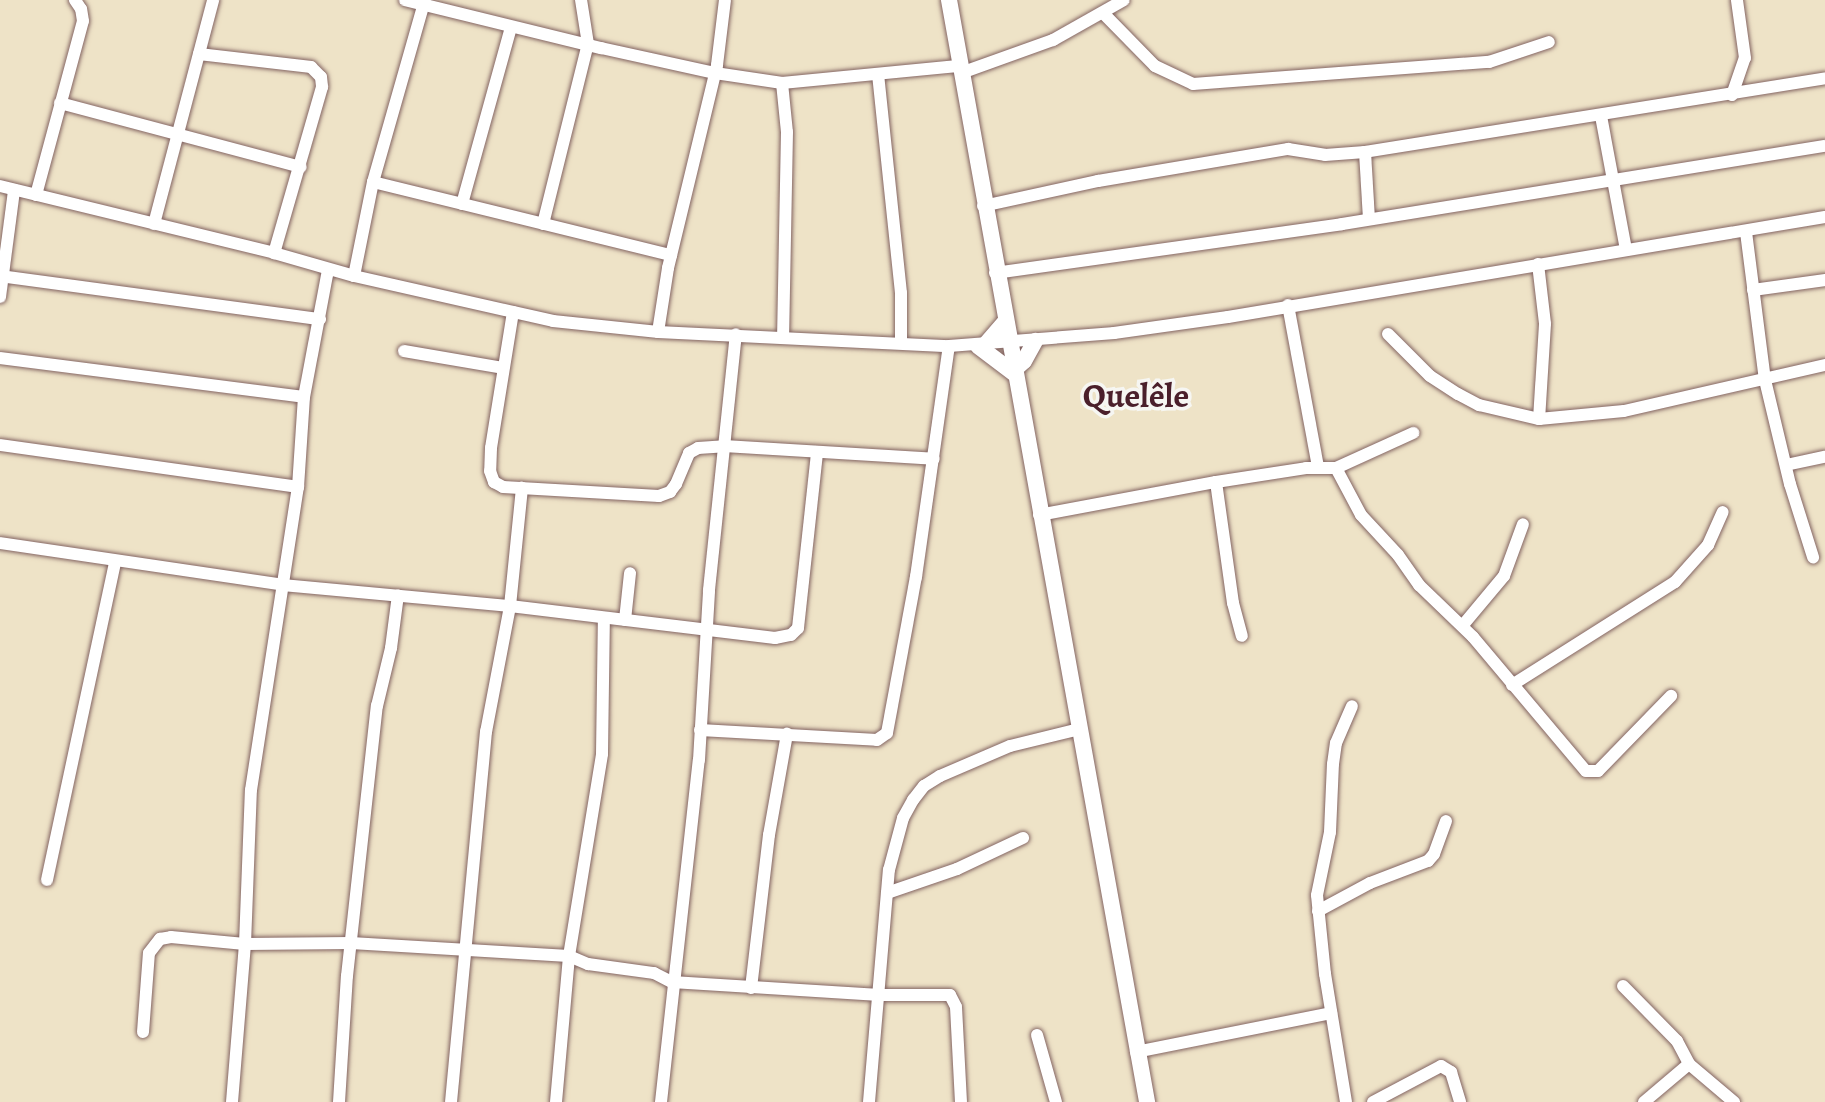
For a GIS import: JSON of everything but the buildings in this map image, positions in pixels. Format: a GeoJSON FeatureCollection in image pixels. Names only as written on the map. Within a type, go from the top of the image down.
{"type":"FeatureCollection","features":[{"type":"Feature","properties":{"kind":"main road"},"geometry":{"type":"LineString","coordinates":[[949,0],[995,273],[1147,1102]]}},
{"type":"Feature","properties":{"kind":"main road"},"geometry":{"type":"LineString","coordinates":[[1005,319],[1033,341],[1015,372]]}},
{"type":"Feature","properties":{"kind":"main road"},"geometry":{"type":"LineString","coordinates":[[1005,319],[981,345],[1015,372]]}},
{"type":"Feature","properties":{"kind":"street"},"geometry":{"type":"LineString","coordinates":[[36,195],[83,21],[81,9],[75,0]]}},
{"type":"Feature","properties":{"kind":"street"},"geometry":{"type":"LineString","coordinates":[[154,224],[213,0]]}},
{"type":"Feature","properties":{"kind":"street"},"geometry":{"type":"LineString","coordinates":[[405,0],[715,73],[782,83],[961,70],[1022,54],[1104,14],[1124,0]]}},
{"type":"Feature","properties":{"kind":"street"},"geometry":{"type":"LineString","coordinates":[[543,224],[588,44],[581,0]]}},
{"type":"Feature","properties":{"kind":"street"},"geometry":{"type":"LineString","coordinates":[[658,332],[671,255],[715,73],[725,0]]}},
{"type":"Feature","properties":{"kind":"street"},"geometry":{"type":"LineString","coordinates":[[1732,95],[1745,58],[1737,0]]}},
{"type":"Feature","properties":{"kind":"street"},"geometry":{"type":"LineString","coordinates":[[354,276],[373,182],[424,3]]}},
{"type":"Feature","properties":{"kind":"street"},"geometry":{"type":"LineString","coordinates":[[1104,14],[1155,66],[1193,84],[1489,62],[1549,42]]}},
{"type":"Feature","properties":{"kind":"street"},"geometry":{"type":"LineString","coordinates":[[462,204],[511,27]]}},
{"type":"Feature","properties":{"kind":"street"},"geometry":{"type":"LineString","coordinates":[[199,54],[300,64],[311,67],[321,77],[322,87],[301,167],[274,253]]}},
{"type":"Feature","properties":{"kind":"street"},"geometry":{"type":"LineString","coordinates":[[878,74],[900,281],[901,343]]}},
{"type":"Feature","properties":{"kind":"street"},"geometry":{"type":"LineString","coordinates":[[983,206],[1098,181],[1288,149],[1325,155],[1365,152],[1825,78]]}},
{"type":"Feature","properties":{"kind":"street"},"geometry":{"type":"LineString","coordinates":[[782,83],[787,132],[783,336]]}},
{"type":"Feature","properties":{"kind":"street"},"geometry":{"type":"LineString","coordinates":[[60,103],[301,167]]}},
{"type":"Feature","properties":{"kind":"street"},"geometry":{"type":"LineString","coordinates":[[1601,116],[1626,250]]}},
{"type":"Feature","properties":{"kind":"street"},"geometry":{"type":"LineString","coordinates":[[995,273],[1369,219],[1825,146]]}},
{"type":"Feature","properties":{"kind":"street"},"geometry":{"type":"LineString","coordinates":[[1365,152],[1369,219]]}},
{"type":"Feature","properties":{"kind":"street"},"geometry":{"type":"LineString","coordinates":[[373,182],[671,255]]}},
{"type":"Feature","properties":{"kind":"street"},"geometry":{"type":"LineString","coordinates":[[0,186],[274,253],[328,270],[553,321],[658,332],[949,346],[1128,331],[1825,217]]}},
{"type":"Feature","properties":{"kind":"street"},"geometry":{"type":"LineString","coordinates":[[0,297],[14,190]]}},
{"type":"Feature","properties":{"kind":"street"},"geometry":{"type":"LineString","coordinates":[[1746,232],[1765,380],[1813,557]]}},
{"type":"Feature","properties":{"kind":"street"},"geometry":{"type":"LineString","coordinates":[[1538,264],[1545,324],[1539,419]]}},
{"type":"Feature","properties":{"kind":"street"},"geometry":{"type":"LineString","coordinates":[[232,1102],[245,944],[251,790],[298,487],[304,397],[328,270]]}},
{"type":"Feature","properties":{"kind":"street"},"geometry":{"type":"LineString","coordinates":[[2,276],[320,319]]}},
{"type":"Feature","properties":{"kind":"street"},"geometry":{"type":"LineString","coordinates":[[1753,290],[1825,280]]}},
{"type":"Feature","properties":{"kind":"street"},"geometry":{"type":"LineString","coordinates":[[1288,305],[1318,467]]}},
{"type":"Feature","properties":{"kind":"street"},"geometry":{"type":"LineString","coordinates":[[513,312],[490,471],[494,482],[503,487],[659,496],[670,492],[676,484],[689,453],[698,448],[724,446],[934,459]]}},
{"type":"Feature","properties":{"kind":"street"},"geometry":{"type":"LineString","coordinates":[[661,1102],[700,730],[736,334]]}},
{"type":"Feature","properties":{"kind":"street"},"geometry":{"type":"LineString","coordinates":[[1388,334],[1430,376],[1458,394],[1479,405],[1539,419],[1603,415],[1825,365]]}},
{"type":"Feature","properties":{"kind":"street"},"geometry":{"type":"LineString","coordinates":[[700,730],[877,740],[887,733],[934,459],[949,346]]}},
{"type":"Feature","properties":{"kind":"street"},"geometry":{"type":"LineString","coordinates":[[404,351],[503,368]]}},
{"type":"Feature","properties":{"kind":"street"},"geometry":{"type":"LineString","coordinates":[[0,358],[304,397]]}},
{"type":"Feature","properties":{"kind":"street"},"geometry":{"type":"LineString","coordinates":[[1039,515],[1216,482],[1318,467],[1336,468],[1413,433]]}},
{"type":"Feature","properties":{"kind":"street"},"geometry":{"type":"LineString","coordinates":[[0,445],[298,487]]}},
{"type":"Feature","properties":{"kind":"street"},"geometry":{"type":"LineString","coordinates":[[0,543],[115,563],[283,585],[510,606],[775,638],[791,635],[798,628],[817,452]]}},
{"type":"Feature","properties":{"kind":"street"},"geometry":{"type":"LineString","coordinates":[[1786,465],[1825,457]]}},
{"type":"Feature","properties":{"kind":"street"},"geometry":{"type":"LineString","coordinates":[[1336,468],[1361,515],[1398,555],[1419,585],[1463,625],[1590,773],[1598,771],[1671,696]]}},
{"type":"Feature","properties":{"kind":"street"},"geometry":{"type":"LineString","coordinates":[[1216,482],[1233,603],[1242,636]]}},
{"type":"Feature","properties":{"kind":"street"},"geometry":{"type":"LineString","coordinates":[[451,1102],[486,732],[510,606],[522,488]]}},
{"type":"Feature","properties":{"kind":"street"},"geometry":{"type":"LineString","coordinates":[[1512,685],[1675,582],[1708,545],[1723,512]]}},
{"type":"Feature","properties":{"kind":"street"},"geometry":{"type":"LineString","coordinates":[[1463,625],[1504,576],[1523,524]]}},
{"type":"Feature","properties":{"kind":"street"},"geometry":{"type":"LineString","coordinates":[[47,880],[115,563]]}},
{"type":"Feature","properties":{"kind":"street"},"geometry":{"type":"LineString","coordinates":[[625,620],[630,573]]}},
{"type":"Feature","properties":{"kind":"street"},"geometry":{"type":"LineString","coordinates":[[339,1102],[351,943],[377,706],[391,648],[398,595]]}},
{"type":"Feature","properties":{"kind":"street"},"geometry":{"type":"LineString","coordinates":[[556,1102],[569,956],[602,754],[604,618]]}},
{"type":"Feature","properties":{"kind":"street"},"geometry":{"type":"LineString","coordinates":[[1346,1102],[1318,911],[1318,881],[1330,832],[1336,743],[1352,706]]}},
{"type":"Feature","properties":{"kind":"street"},"geometry":{"type":"LineString","coordinates":[[869,1102],[887,893],[892,854],[903,818],[924,786],[1010,746],[1080,729]]}},
{"type":"Feature","properties":{"kind":"street"},"geometry":{"type":"LineString","coordinates":[[751,988],[769,835],[787,734]]}},
{"type":"Feature","properties":{"kind":"street"},"geometry":{"type":"LineString","coordinates":[[1318,911],[1370,883],[1428,861],[1434,854],[1446,821]]}},
{"type":"Feature","properties":{"kind":"street"},"geometry":{"type":"LineString","coordinates":[[887,893],[957,869],[1023,838]]}},
{"type":"Feature","properties":{"kind":"street"},"geometry":{"type":"LineString","coordinates":[[143,1032],[148,961],[153,945],[171,937],[245,944],[351,943],[569,956],[588,964],[654,973],[672,982],[876,995],[942,993],[954,999],[961,1102]]}},
{"type":"Feature","properties":{"kind":"street"},"geometry":{"type":"LineString","coordinates":[[1623,986],[1677,1041],[1689,1064],[1734,1102]]}},
{"type":"Feature","properties":{"kind":"street"},"geometry":{"type":"LineString","coordinates":[[1136,1052],[1331,1013]]}},
{"type":"Feature","properties":{"kind":"street"},"geometry":{"type":"LineString","coordinates":[[1037,1035],[1056,1102]]}},
{"type":"Feature","properties":{"kind":"street"},"geometry":{"type":"LineString","coordinates":[[1644,1102],[1689,1064]]}},
{"type":"Feature","properties":{"kind":"street"},"geometry":{"type":"LineString","coordinates":[[1373,1102],[1441,1066],[1451,1072],[1460,1102]]}},
{"type":"Feature","properties":{"kind":"district","name":"Quelêle"},"geometry":{"type":"Point","coordinates":[1136,396]}}]}
